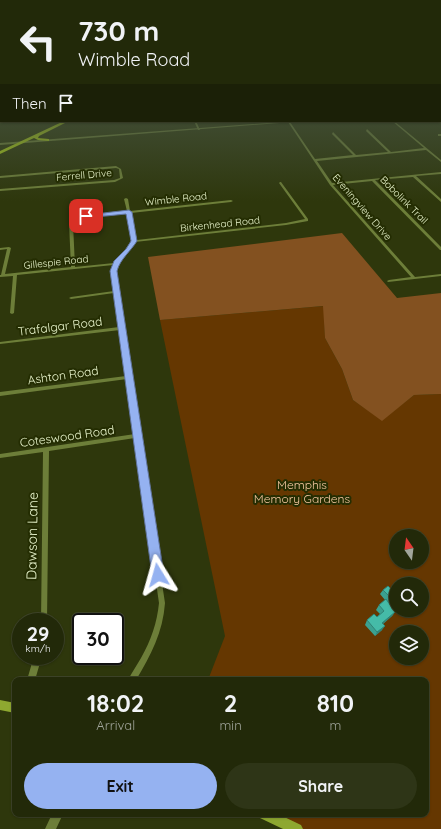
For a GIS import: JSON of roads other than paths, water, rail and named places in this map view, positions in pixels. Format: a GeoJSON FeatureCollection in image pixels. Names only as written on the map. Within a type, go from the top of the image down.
{"type":"FeatureCollection","features":[{"type":"Feature","properties":{"kind":"main road"},"geometry":{"type":"LineString","coordinates":[[0,145],[2,148],[2,153],[62,124]]}},
{"type":"Feature","properties":{"kind":"main road"},"geometry":{"type":"LineString","coordinates":[[37,136],[36,138],[38,139],[48,140]]}},
{"type":"Feature","properties":{"kind":"main road"},"geometry":{"type":"LineString","coordinates":[[0,705],[12,707]]}},
{"type":"Feature","properties":{"kind":"main road"},"geometry":{"type":"LineString","coordinates":[[271,817],[297,829]]}},
{"type":"Feature","properties":{"kind":"street"},"geometry":{"type":"LineString","coordinates":[[196,124],[199,129]]}},
{"type":"Feature","properties":{"kind":"street"},"geometry":{"type":"LineString","coordinates":[[0,145],[251,124]]}},
{"type":"Feature","properties":{"kind":"street","name":"Eveningview Drive"},"geometry":{"type":"LineString","coordinates":[[290,124],[330,184],[414,278]]}},
{"type":"Feature","properties":{"kind":"street"},"geometry":{"type":"LineString","coordinates":[[396,124],[441,161]]}},
{"type":"Feature","properties":{"kind":"street"},"geometry":{"type":"LineString","coordinates":[[367,130],[391,153]]}},
{"type":"Feature","properties":{"kind":"street"},"geometry":{"type":"LineString","coordinates":[[333,133],[355,156]]}},
{"type":"Feature","properties":{"kind":"street"},"geometry":{"type":"LineString","coordinates":[[315,160],[427,150]]}},
{"type":"Feature","properties":{"kind":"street","name":"Ferrell Drive"},"geometry":{"type":"LineString","coordinates":[[0,177],[116,167],[120,169],[122,178],[115,181],[0,190]]}},
{"type":"Feature","properties":{"kind":"street"},"geometry":{"type":"LineString","coordinates":[[330,184],[441,173]]}},
{"type":"Feature","properties":{"kind":"street"},"geometry":{"type":"LineString","coordinates":[[414,176],[441,201]]}},
{"type":"Feature","properties":{"kind":"street","name":"Bobolink Trail"},"geometry":{"type":"LineString","coordinates":[[373,180],[441,249]]}},
{"type":"Feature","properties":{"kind":"street","name":"Birkenhead Road"},"geometry":{"type":"LineString","coordinates":[[134,241],[281,225],[306,220],[280,183]]}},
{"type":"Feature","properties":{"kind":"street"},"geometry":{"type":"LineString","coordinates":[[126,199],[134,241],[115,264],[113,271],[162,603],[160,619],[155,637],[150,650],[134,677]]}},
{"type":"Feature","properties":{"kind":"street","name":"Wimble Road"},"geometry":{"type":"LineString","coordinates":[[73,268],[72,218],[231,201]]}},
{"type":"Feature","properties":{"kind":"street"},"geometry":{"type":"LineString","coordinates":[[0,249],[8,249],[1,276]]}},
{"type":"Feature","properties":{"kind":"street","name":"Gillespie Road"},"geometry":{"type":"LineString","coordinates":[[1,276],[115,264]]}},
{"type":"Feature","properties":{"kind":"street"},"geometry":{"type":"LineString","coordinates":[[12,313],[15,274]]}},
{"type":"Feature","properties":{"kind":"street"},"geometry":{"type":"LineString","coordinates":[[389,281],[441,274]]}},
{"type":"Feature","properties":{"kind":"street"},"geometry":{"type":"LineString","coordinates":[[71,298],[116,292]]}},
{"type":"Feature","properties":{"kind":"street","name":"Trafalgar Road"},"geometry":{"type":"LineString","coordinates":[[0,343],[122,328]]}},
{"type":"Feature","properties":{"kind":"street","name":"Ashton Road"},"geometry":{"type":"LineString","coordinates":[[0,394],[129,377]]}},
{"type":"Feature","properties":{"kind":"street","name":"Coteswood Road"},"geometry":{"type":"LineString","coordinates":[[0,456],[137,436]]}},
{"type":"Feature","properties":{"kind":"street","name":"Dawson Lane"},"geometry":{"type":"LineString","coordinates":[[44,613],[46,450]]}},
{"type":"Feature","properties":{"kind":"street"},"geometry":{"type":"LineString","coordinates":[[32,677],[35,665]]}},
{"type":"Feature","properties":{"kind":"street"},"geometry":{"type":"LineString","coordinates":[[50,829],[56,817]]}},
{"type":"Feature","properties":{"kind":"park label","name":"Memphis Memory Gardens"},"geometry":{"type":"Point","coordinates":[302,491]}}]}
